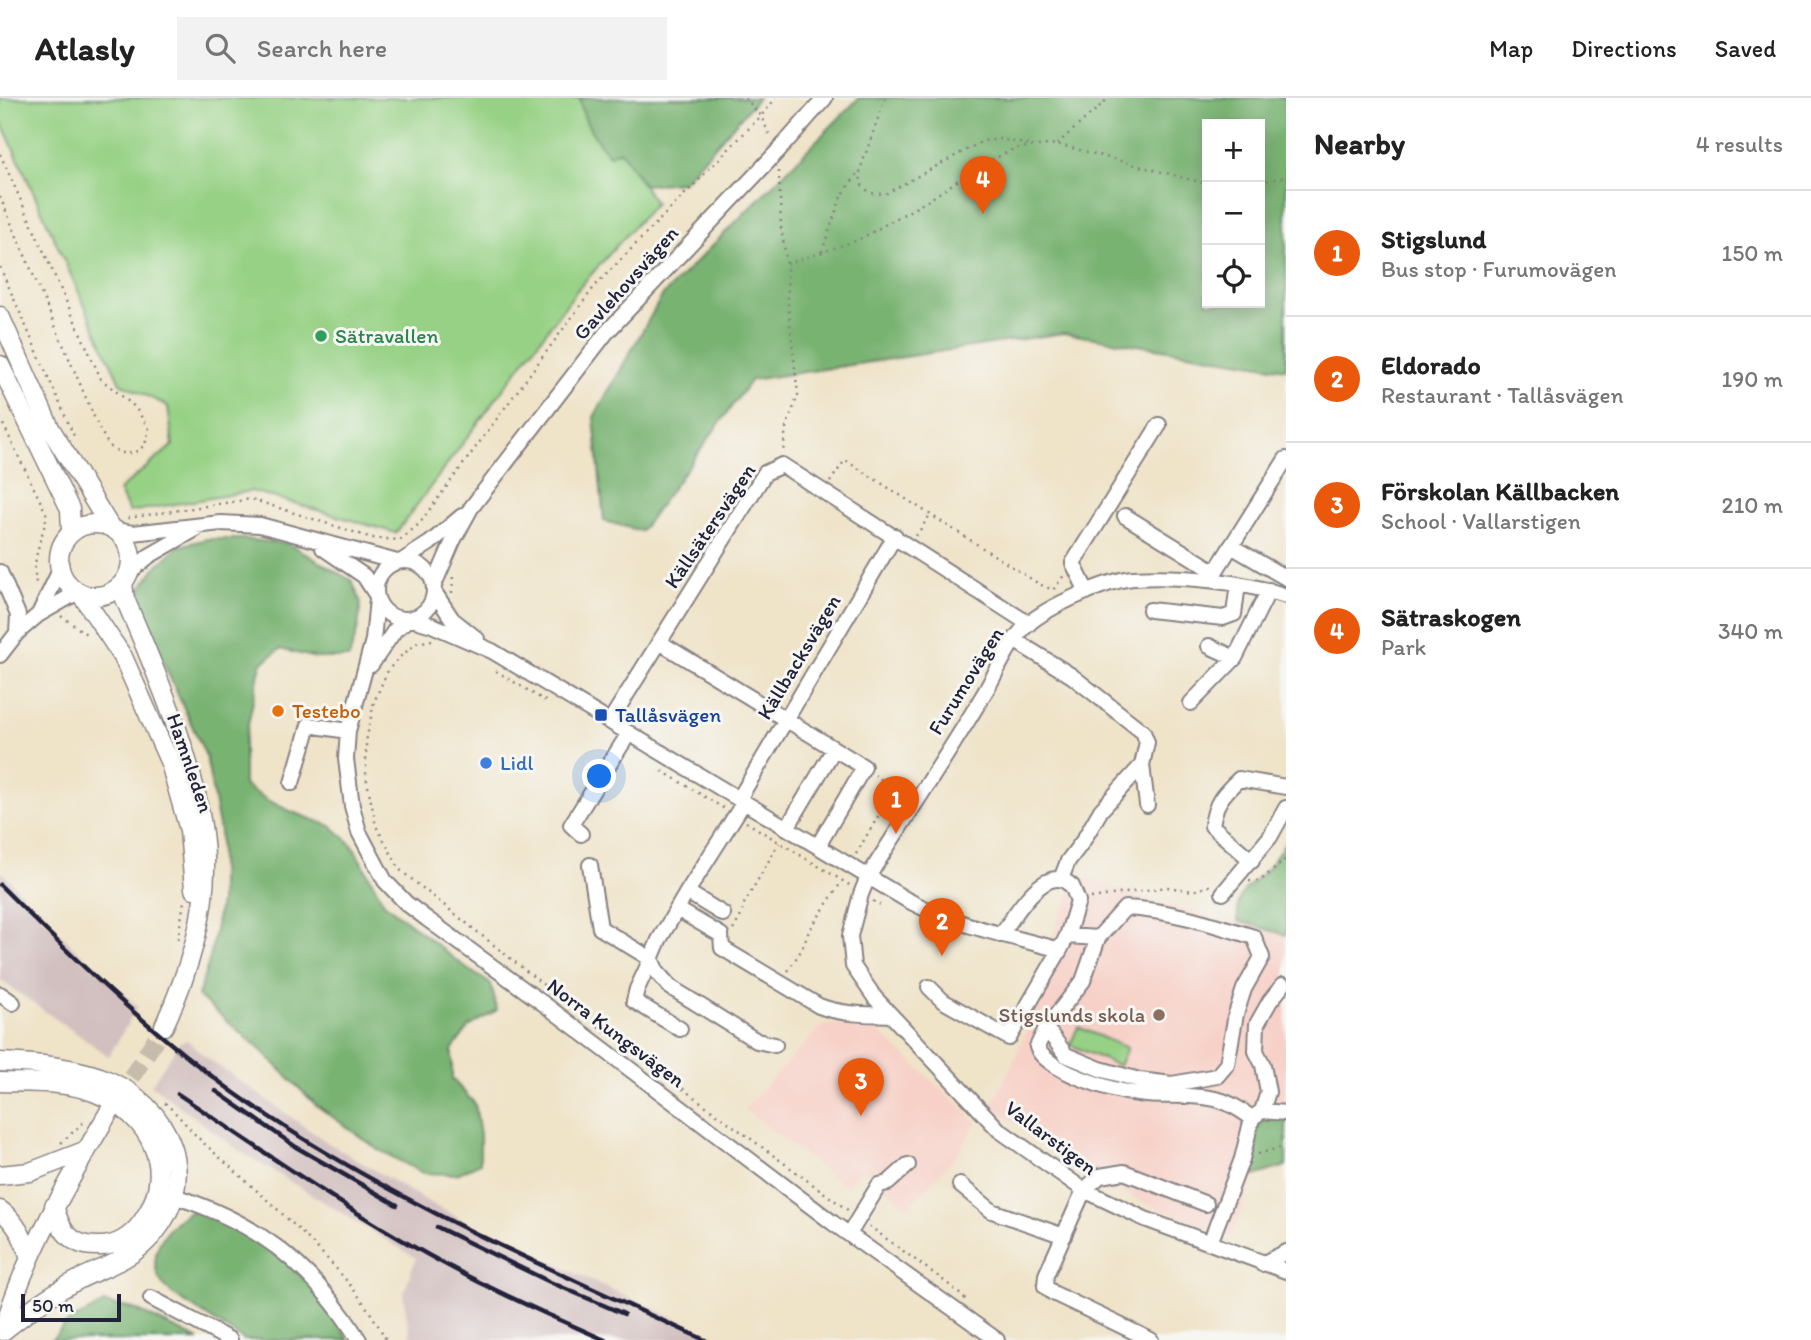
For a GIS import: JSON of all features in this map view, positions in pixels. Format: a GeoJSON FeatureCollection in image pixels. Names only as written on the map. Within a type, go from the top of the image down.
{"type":"FeatureCollection","features":[{"type":"Feature","properties":{"kind":"main road"},"geometry":{"type":"LineString","coordinates":[[0,316],[50,428],[113,528],[125,539],[130,549],[126,578],[115,591],[92,596],[80,593],[64,579],[60,570],[60,549],[71,532],[90,524],[113,528]]}},
{"type":"Feature","properties":{"kind":"main road"},"geometry":{"type":"LineString","coordinates":[[0,365],[69,509],[71,532]]}},
{"type":"Feature","properties":{"kind":"main road","name":"Hamnleden"},"geometry":{"type":"LineString","coordinates":[[126,578],[125,599],[185,758],[197,797],[203,830],[204,893],[189,965],[164,1026]]}},
{"type":"Feature","properties":{"kind":"main road","name":"Hamnleden"},"geometry":{"type":"LineString","coordinates":[[80,593],[123,657],[148,710],[181,799],[188,830],[194,892],[189,965]]}},
{"type":"Feature","properties":{"kind":"main road"},"geometry":{"type":"LineString","coordinates":[[0,1062],[67,1069],[99,1077],[121,1087],[154,1114],[173,1148],[178,1179],[175,1196],[166,1217],[135,1252],[41,1300],[2,1335]]}},
{"type":"Feature","properties":{"kind":"main road"},"geometry":{"type":"LineString","coordinates":[[0,1082],[64,1085],[93,1091],[113,1101],[142,1125],[152,1141],[159,1165],[157,1191],[136,1229],[114,1245],[102,1247],[77,1242],[67,1235],[54,1206]]}},
{"type":"Feature","properties":{"kind":"main road"},"geometry":{"type":"LineString","coordinates":[[2,1335],[29,1255],[54,1206],[109,1112]]}},
{"type":"Feature","properties":{"kind":"main road"},"geometry":{"type":"LineString","coordinates":[[0,1175],[30,1171],[87,1150]]}},
{"type":"Feature","properties":{"kind":"main road"},"geometry":{"type":"LineString","coordinates":[[0,1210],[11,1218],[29,1255]]}},
{"type":"Feature","properties":{"kind":"street","name":"Gavlehovsvägen"},"geometry":{"type":"LineString","coordinates":[[434,589],[444,560],[471,508],[606,333],[825,98]]}},
{"type":"Feature","properties":{"kind":"street"},"geometry":{"type":"LineString","coordinates":[[1087,592],[1073,563],[1159,425]]}},
{"type":"Feature","properties":{"kind":"street"},"geometry":{"type":"LineString","coordinates":[[1125,516],[1212,575],[1286,459]]}},
{"type":"Feature","properties":{"kind":"street","name":"Källsätersvägen"},"geometry":{"type":"LineString","coordinates":[[610,721],[765,473],[782,465],[1029,624]]}},
{"type":"Feature","properties":{"kind":"street","name":"Gavlehovsvägen"},"geometry":{"type":"LineString","coordinates":[[400,561],[430,543],[471,508]]}},
{"type":"Feature","properties":{"kind":"street"},"geometry":{"type":"LineString","coordinates":[[113,528],[133,533],[235,523],[260,525],[314,541],[400,561],[411,561],[426,570],[452,619],[492,651],[868,877],[939,917],[1060,950]]}},
{"type":"Feature","properties":{"kind":"street"},"geometry":{"type":"LineString","coordinates":[[126,578],[149,556],[204,525]]}},
{"type":"Feature","properties":{"kind":"street","name":"Källbacksvägen"},"geometry":{"type":"LineString","coordinates":[[680,1029],[634,1001],[637,989],[659,940],[742,800],[785,720],[895,536]]}},
{"type":"Feature","properties":{"kind":"street"},"geometry":{"type":"LineString","coordinates":[[314,541],[364,576],[389,615],[444,631],[492,651]]}},
{"type":"Feature","properties":{"kind":"street"},"geometry":{"type":"LineString","coordinates":[[1231,546],[1286,578]]}},
{"type":"Feature","properties":{"kind":"street"},"geometry":{"type":"LineString","coordinates":[[376,596],[378,577],[390,565],[400,561]]}},
{"type":"Feature","properties":{"kind":"street"},"geometry":{"type":"LineString","coordinates":[[50,603],[60,570]]}},
{"type":"Feature","properties":{"kind":"street"},"geometry":{"type":"LineString","coordinates":[[0,572],[18,615],[17,633]]}},
{"type":"Feature","properties":{"kind":"street","name":"Furumovägen"},"geometry":{"type":"LineString","coordinates":[[868,877],[985,692],[1014,639],[1029,624],[1087,592],[1131,579],[1212,575],[1286,596]]}},
{"type":"Feature","properties":{"kind":"street"},"geometry":{"type":"LineString","coordinates":[[1150,610],[1223,618],[1234,614],[1238,584]]}},
{"type":"Feature","properties":{"kind":"street"},"geometry":{"type":"LineString","coordinates":[[410,620],[428,609],[434,589]]}},
{"type":"Feature","properties":{"kind":"street"},"geometry":{"type":"LineString","coordinates":[[1191,703],[1236,658],[1269,590]]}},
{"type":"Feature","properties":{"kind":"street"},"geometry":{"type":"LineString","coordinates":[[0,655],[17,633],[50,603],[80,593]]}},
{"type":"Feature","properties":{"kind":"street","name":"Norra Kungsvägen"},"geometry":{"type":"LineString","coordinates":[[376,596],[373,640],[348,731],[348,779],[359,832],[385,881],[406,904],[849,1234],[997,1340]]}},
{"type":"Feature","properties":{"kind":"street","name":"Norra Kungsvägen"},"geometry":{"type":"LineString","coordinates":[[363,678],[389,637],[410,620]]}},
{"type":"Feature","properties":{"kind":"street"},"geometry":{"type":"LineString","coordinates":[[1014,639],[1072,676],[1143,732],[1147,742],[1142,765],[1147,805]]}},
{"type":"Feature","properties":{"kind":"street"},"geometry":{"type":"LineString","coordinates":[[659,642],[864,767],[818,846]]}},
{"type":"Feature","properties":{"kind":"street"},"geometry":{"type":"LineString","coordinates":[[1209,646],[1236,658]]}},
{"type":"Feature","properties":{"kind":"street"},"geometry":{"type":"LineString","coordinates":[[292,783],[309,724],[348,731]]}},
{"type":"Feature","properties":{"kind":"street"},"geometry":{"type":"LineString","coordinates":[[581,834],[571,825],[629,733]]}},
{"type":"Feature","properties":{"kind":"street"},"geometry":{"type":"LineString","coordinates":[[787,828],[834,749]]}},
{"type":"Feature","properties":{"kind":"street"},"geometry":{"type":"LineString","coordinates":[[1061,879],[1068,861],[1101,810],[1142,765]]}},
{"type":"Feature","properties":{"kind":"street"},"geometry":{"type":"LineString","coordinates":[[1252,861],[1212,826],[1214,811],[1221,796],[1238,779],[1286,787]]}},
{"type":"Feature","properties":{"kind":"street"},"geometry":{"type":"LineString","coordinates":[[1223,893],[1270,837],[1286,808]]}},
{"type":"Feature","properties":{"kind":"street"},"geometry":{"type":"LineString","coordinates":[[590,865],[600,928],[651,959],[657,972],[670,987],[757,1041],[775,1045]]}},
{"type":"Feature","properties":{"kind":"street","name":"Vallarstigen"},"geometry":{"type":"LineString","coordinates":[[868,877],[850,936],[853,966],[875,999],[999,1130],[1084,1190],[1145,1219],[1286,1271]]}},
{"type":"Feature","properties":{"kind":"street"},"geometry":{"type":"LineString","coordinates":[[929,987],[943,1001],[1009,1038],[1067,936],[1078,901],[1072,886],[1061,879],[1049,881],[1032,892],[1001,935]]}},
{"type":"Feature","properties":{"kind":"street"},"geometry":{"type":"LineString","coordinates":[[687,892],[723,914]]}},
{"type":"Feature","properties":{"kind":"street"},"geometry":{"type":"LineString","coordinates":[[1046,1028],[1066,1055],[1100,1069],[1139,1080],[1172,1084],[1217,1076],[1227,1065],[1244,989],[1262,957],[1254,937],[1178,916],[1125,908],[1098,938],[1083,981],[1046,1028],[1037,1047],[1040,1054],[1058,1068],[1135,1094],[1220,1100],[1257,1115],[1286,1113]]}},
{"type":"Feature","properties":{"kind":"street"},"geometry":{"type":"LineString","coordinates":[[677,909],[720,935],[722,948],[819,1006],[852,1014],[891,1015]]}},
{"type":"Feature","properties":{"kind":"street"},"geometry":{"type":"LineString","coordinates":[[1067,936],[1098,938]]}},
{"type":"Feature","properties":{"kind":"street"},"geometry":{"type":"LineString","coordinates":[[1210,1243],[1268,1092],[1263,1065],[1256,1051],[1257,1024],[1270,1000],[1283,985]]}},
{"type":"Feature","properties":{"kind":"street"},"geometry":{"type":"LineString","coordinates":[[0,994],[13,1003]]}},
{"type":"Feature","properties":{"kind":"street"},"geometry":{"type":"LineString","coordinates":[[849,1234],[879,1185],[888,1183],[908,1165]]}},
{"type":"Feature","properties":{"kind":"street"},"geometry":{"type":"LineString","coordinates":[[1151,1340],[1053,1293],[1045,1286],[1046,1275],[1084,1190],[1100,1176],[1124,1172],[1206,1204]]}},
{"type":"Feature","properties":{"kind":"street"},"geometry":{"type":"LineString","coordinates":[[960,1185],[992,1211],[1064,1236]]}},
{"type":"Feature","properties":{"kind":"street"},"geometry":{"type":"LineString","coordinates":[[157,1191],[199,1203],[238,1220],[283,1251],[323,1290],[359,1340]]}},
{"type":"Feature","properties":{"kind":"street"},"geometry":{"type":"LineString","coordinates":[[1262,1264],[1286,1252]]}},
{"type":"Feature","properties":{"kind":"street"},"geometry":{"type":"LineString","coordinates":[[150,1298],[230,1340]]}},
{"type":"Feature","properties":{"kind":"path"},"geometry":{"type":"LineString","coordinates":[[745,98],[761,116],[777,152],[781,227],[787,264],[788,304],[798,395],[786,428],[782,465]]}},
{"type":"Feature","properties":{"kind":"path"},"geometry":{"type":"LineString","coordinates":[[430,543],[419,524],[595,286],[776,98]]}},
{"type":"Feature","properties":{"kind":"path"},"geometry":{"type":"LineString","coordinates":[[822,252],[841,197],[860,170],[885,98]]}},
{"type":"Feature","properties":{"kind":"path"},"geometry":{"type":"LineString","coordinates":[[1058,144],[1109,98]]}},
{"type":"Feature","properties":{"kind":"path"},"geometry":{"type":"LineString","coordinates":[[860,170],[861,184],[870,193],[885,194],[983,141],[1000,139],[1034,146]]}},
{"type":"Feature","properties":{"kind":"path"},"geometry":{"type":"LineString","coordinates":[[787,264],[858,240],[929,200],[979,166],[1016,148],[1058,144],[1202,183]]}},
{"type":"Feature","properties":{"kind":"path"},"geometry":{"type":"LineString","coordinates":[[0,154],[101,379],[135,407],[149,429],[145,444],[134,453],[121,453],[109,446],[98,426],[0,197]]}},
{"type":"Feature","properties":{"kind":"path"},"geometry":{"type":"LineString","coordinates":[[1265,180],[1286,177]]}},
{"type":"Feature","properties":{"kind":"path"},"geometry":{"type":"LineString","coordinates":[[0,267],[75,438]]}},
{"type":"Feature","properties":{"kind":"path"},"geometry":{"type":"LineString","coordinates":[[0,418],[47,515],[35,565],[38,592],[65,621],[89,636]]}},
{"type":"Feature","properties":{"kind":"path"},"geometry":{"type":"LineString","coordinates":[[824,491],[845,460],[1039,584],[1053,590],[1073,563]]}},
{"type":"Feature","properties":{"kind":"path"},"geometry":{"type":"LineString","coordinates":[[909,546],[930,515]]}},
{"type":"Feature","properties":{"kind":"path"},"geometry":{"type":"LineString","coordinates":[[444,560],[454,572],[452,595]]}},
{"type":"Feature","properties":{"kind":"path"},"geometry":{"type":"LineString","coordinates":[[444,631],[438,638],[417,643],[400,657],[388,670],[374,702],[366,742],[366,776],[376,826],[400,870],[552,992]]}},
{"type":"Feature","properties":{"kind":"path"},"geometry":{"type":"LineString","coordinates":[[494,670],[551,703]]}},
{"type":"Feature","properties":{"kind":"path"},"geometry":{"type":"LineString","coordinates":[[722,948],[780,843]]}},
{"type":"Feature","properties":{"kind":"path"},"geometry":{"type":"LineString","coordinates":[[1078,901],[1099,895],[1167,887],[1193,891],[1222,880],[1260,881],[1286,859]]}},
{"type":"Feature","properties":{"kind":"path"},"geometry":{"type":"LineString","coordinates":[[178,945],[184,900]]}},
{"type":"Feature","properties":{"kind":"path"},"geometry":{"type":"LineString","coordinates":[[574,1008],[947,1283],[974,1307]]}},
{"type":"Feature","properties":{"kind":"path"},"geometry":{"type":"LineString","coordinates":[[160,1099],[331,1264],[356,1293],[386,1340]]}},
{"type":"Feature","properties":{"kind":"path"},"geometry":{"type":"LineString","coordinates":[[58,1145],[86,1121]]}},
{"type":"Feature","properties":{"kind":"path"},"geometry":{"type":"LineString","coordinates":[[1241,1159],[1286,1146]]}},
{"type":"Feature","properties":{"kind":"shaded area"},"geometry":{"type":"Polygon","coordinates":[[[0,870],[46,921],[137,1007],[109,1056],[0,980],[0,870]]]}},
{"type":"Feature","properties":{"kind":"shaded area","name":"Stigslunds skola"},"geometry":{"type":"Polygon","coordinates":[[[1080,877],[1093,879],[1154,901],[1286,935],[1286,1120],[1276,1117],[1250,1167],[1254,1176],[1232,1236],[1155,1208],[1090,1177],[991,1106],[1015,1058],[1049,973],[1056,924],[1080,877]]]}},
{"type":"Feature","properties":{"kind":"shaded area"},"geometry":{"type":"Polygon","coordinates":[[[853,1022],[875,1028],[977,1122],[956,1157],[908,1207],[862,1170],[846,1187],[744,1109],[821,1026],[853,1022]]]}},
{"type":"Feature","properties":{"kind":"shaded area"},"geometry":{"type":"Polygon","coordinates":[[[188,1040],[203,1055],[325,1141],[437,1207],[723,1340],[411,1340],[403,1294],[416,1258],[238,1150],[151,1085],[180,1042],[188,1040]]]}},
{"type":"Feature","properties":{"kind":"green space","name":"Sätravallen"},"geometry":{"type":"Polygon","coordinates":[[[0,98],[586,98],[655,203],[578,289],[396,533],[252,491],[129,512],[119,490],[173,445],[168,406],[120,383],[0,119],[0,98]]]}},
{"type":"Feature","properties":{"kind":"green space"},"geometry":{"type":"Polygon","coordinates":[[[580,98],[758,98],[683,182],[644,185],[620,150],[609,155],[599,143],[586,121],[580,98]]]}},
{"type":"Feature","properties":{"kind":"green space"},"geometry":{"type":"Polygon","coordinates":[[[859,98],[1286,98],[1286,369],[1063,333],[751,380],[641,531],[604,521],[594,417],[662,296],[859,98]]]}},
{"type":"Feature","properties":{"kind":"green space"},"geometry":{"type":"Polygon","coordinates":[[[207,539],[244,539],[289,544],[352,581],[361,603],[358,628],[349,658],[316,658],[280,649],[261,664],[244,743],[244,785],[292,812],[331,826],[352,845],[384,903],[466,968],[491,984],[497,1010],[469,1027],[452,1050],[452,1079],[475,1104],[480,1135],[480,1163],[457,1174],[423,1173],[379,1150],[316,1105],[261,1050],[198,996],[210,958],[220,903],[220,832],[206,756],[141,614],[142,587],[154,569],[179,546],[207,539]]]}},
{"type":"Feature","properties":{"kind":"green space"},"geometry":{"type":"Polygon","coordinates":[[[1286,842],[1286,935],[1238,921],[1238,910],[1244,891],[1266,870],[1286,842]]]}},
{"type":"Feature","properties":{"kind":"green space"},"geometry":{"type":"Polygon","coordinates":[[[1078,1027],[1127,1048],[1119,1066],[1070,1045],[1078,1027]]]}},
{"type":"Feature","properties":{"kind":"green space"},"geometry":{"type":"Polygon","coordinates":[[[1276,1117],[1286,1120],[1286,1166],[1254,1176],[1251,1155],[1256,1134],[1262,1122],[1276,1117]]]}},
{"type":"Feature","properties":{"kind":"green space"},"geometry":{"type":"Polygon","coordinates":[[[195,1209],[266,1245],[316,1288],[349,1340],[244,1340],[172,1294],[156,1271],[158,1247],[172,1225],[195,1209]]]}},
{"type":"Feature","properties":{"kind":"green space"},"geometry":{"type":"Polygon","coordinates":[[[104,1303],[134,1309],[199,1340],[51,1340],[67,1323],[104,1303]]]}},
{"type":"Feature","properties":{"kind":"tunnel"},"geometry":{"type":"LineString","coordinates":[[117,1100],[164,1026]]}},
{"type":"Feature","properties":{"kind":"railway"},"geometry":{"type":"LineString","coordinates":[[0,885],[142,1019],[202,1069],[289,1129],[404,1197],[463,1227],[705,1340]]}},
{"type":"Feature","properties":{"kind":"railway"},"geometry":{"type":"LineString","coordinates":[[216,1091],[296,1147],[397,1205]]}},
{"type":"Feature","properties":{"kind":"railway"},"geometry":{"type":"LineString","coordinates":[[178,1094],[384,1230],[492,1289],[605,1340]]}},
{"type":"Feature","properties":{"kind":"railway"},"geometry":{"type":"LineString","coordinates":[[437,1227],[550,1282],[624,1314]]}},
{"type":"Feature","properties":{"kind":"place","name":"Sätraskogen"},"geometry":{"type":"Point","coordinates":[983,214]}},
{"type":"Feature","properties":{"kind":"place","name":"Sätravallen"},"geometry":{"type":"Point","coordinates":[321,336]}},
{"type":"Feature","properties":{"kind":"place","name":"Testebo"},"geometry":{"type":"Point","coordinates":[278,711]}},
{"type":"Feature","properties":{"kind":"place","name":"Tallåsvägen"},"geometry":{"type":"Point","coordinates":[601,715]}},
{"type":"Feature","properties":{"kind":"place","name":"Lidl"},"geometry":{"type":"Point","coordinates":[486,763]}},
{"type":"Feature","properties":{"kind":"place","name":"Stigslund"},"geometry":{"type":"Point","coordinates":[896,834]}},
{"type":"Feature","properties":{"kind":"place","name":"Eldorado"},"geometry":{"type":"Point","coordinates":[942,956]}},
{"type":"Feature","properties":{"kind":"place","name":"Stigslunds skola"},"geometry":{"type":"Point","coordinates":[1159,1015]}},
{"type":"Feature","properties":{"kind":"place","name":"Förskolan Källbacken"},"geometry":{"type":"Point","coordinates":[861,1116]}}]}
